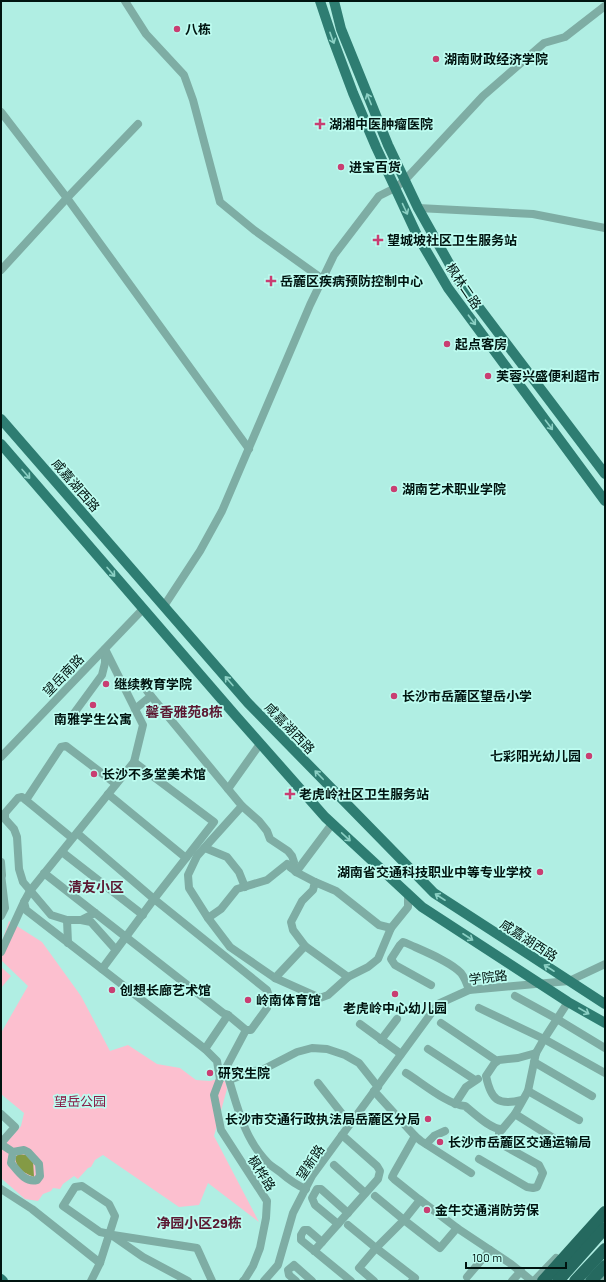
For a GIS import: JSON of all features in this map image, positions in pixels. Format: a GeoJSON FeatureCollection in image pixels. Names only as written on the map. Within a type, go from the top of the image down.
{"type":"FeatureCollection","features":[{"type":"Feature","properties":{"kind":"highway"},"geometry":{"type":"LineString","coordinates":[[543,1281],[605,1212]]}},
{"type":"Feature","properties":{"kind":"highway"},"geometry":{"type":"LineString","coordinates":[[558,1281],[605,1228]]}},
{"type":"Feature","properties":{"kind":"highway"},"geometry":{"type":"LineString","coordinates":[[575,1281],[605,1249]]}},
{"type":"Feature","properties":{"kind":"highway"},"geometry":{"type":"LineString","coordinates":[[591,1281],[605,1266]]}},
{"type":"Feature","properties":{"kind":"main road","name":"枫林二路"},"geometry":{"type":"LineString","coordinates":[[320,1],[353,93],[376,147],[417,234],[448,288],[604,498]]}},
{"type":"Feature","properties":{"kind":"main road","name":"枫林二路"},"geometry":{"type":"LineString","coordinates":[[334,1],[341,29],[388,145],[418,208],[459,281],[605,474]]}},
{"type":"Feature","properties":{"kind":"main road","name":"咸嘉湖西路"},"geometry":{"type":"LineString","coordinates":[[1,419],[248,703],[434,894],[605,1004]]}},
{"type":"Feature","properties":{"kind":"main road"},"geometry":{"type":"LineString","coordinates":[[1,444],[142,609],[332,824],[422,908],[568,1002],[605,1023]]}},
{"type":"Feature","properties":{"kind":"street"},"geometry":{"type":"LineString","coordinates":[[125,1],[146,34],[184,75],[193,100],[220,202],[254,230],[325,281]]}},
{"type":"Feature","properties":{"kind":"street"},"geometry":{"type":"LineString","coordinates":[[164,606],[200,551],[222,511],[325,281],[334,255],[379,196],[395,188],[405,180],[482,96],[544,43],[565,36],[605,6]]}},
{"type":"Feature","properties":{"kind":"street"},"geometry":{"type":"LineString","coordinates":[[1,112],[67,198],[249,449]]}},
{"type":"Feature","properties":{"kind":"street"},"geometry":{"type":"LineString","coordinates":[[1,270],[138,124]]}},
{"type":"Feature","properties":{"kind":"street"},"geometry":{"type":"LineString","coordinates":[[418,208],[533,214],[605,228]]}},
{"type":"Feature","properties":{"kind":"street","name":"望岳南路"},"geometry":{"type":"LineString","coordinates":[[1,757],[142,609]]}},
{"type":"Feature","properties":{"kind":"street"},"geometry":{"type":"LineString","coordinates":[[1,952],[30,891],[134,762],[143,725],[105,649]]}},
{"type":"Feature","properties":{"kind":"street"},"geometry":{"type":"LineString","coordinates":[[72,716],[102,675],[105,663],[105,649]]}},
{"type":"Feature","properties":{"kind":"street"},"geometry":{"type":"LineString","coordinates":[[134,709],[149,694],[242,806],[259,820],[270,839],[288,851],[294,862],[293,870]]}},
{"type":"Feature","properties":{"kind":"street"},"geometry":{"type":"LineString","coordinates":[[228,789],[260,744]]}},
{"type":"Feature","properties":{"kind":"street"},"geometry":{"type":"LineString","coordinates":[[26,800],[62,748],[66,746],[116,784]]}},
{"type":"Feature","properties":{"kind":"street"},"geometry":{"type":"LineString","coordinates":[[102,970],[154,899],[214,822],[134,762]]}},
{"type":"Feature","properties":{"kind":"street"},"geometry":{"type":"LineString","coordinates":[[108,794],[186,858]]}},
{"type":"Feature","properties":{"kind":"street"},"geometry":{"type":"LineString","coordinates":[[44,873],[246,1030],[251,1030],[254,1028],[267,1008],[269,997],[267,990],[74,836],[22,797],[18,798],[4,813],[5,819],[14,829],[17,838],[19,869],[22,882],[51,915],[67,920],[91,922],[116,950]]}},
{"type":"Feature","properties":{"kind":"street"},"geometry":{"type":"LineString","coordinates":[[242,806],[197,856],[188,875],[189,888],[208,918],[230,947],[275,978],[320,998],[328,995],[348,978],[378,960],[391,928],[408,907],[408,895]]}},
{"type":"Feature","properties":{"kind":"street"},"geometry":{"type":"LineString","coordinates":[[293,870],[332,824]]}},
{"type":"Feature","properties":{"kind":"street"},"geometry":{"type":"LineString","coordinates":[[205,848],[227,857],[239,872],[245,887]]}},
{"type":"Feature","properties":{"kind":"street"},"geometry":{"type":"LineString","coordinates":[[62,852],[143,915]]}},
{"type":"Feature","properties":{"kind":"street"},"geometry":{"type":"LineString","coordinates":[[1,862],[3,907],[1,916]]}},
{"type":"Feature","properties":{"kind":"street"},"geometry":{"type":"LineString","coordinates":[[208,918],[221,909],[237,889],[267,880],[287,864],[293,870],[314,882],[336,891],[380,925],[391,928]]}},
{"type":"Feature","properties":{"kind":"street"},"geometry":{"type":"LineString","coordinates":[[314,882],[313,890],[302,901],[291,922],[293,930],[305,946],[348,978]]}},
{"type":"Feature","properties":{"kind":"street"},"geometry":{"type":"LineString","coordinates":[[24,902],[26,910],[205,1048],[217,1061],[220,1079]]}},
{"type":"Feature","properties":{"kind":"street"},"geometry":{"type":"LineString","coordinates":[[81,920],[96,913]]}},
{"type":"Feature","properties":{"kind":"street"},"geometry":{"type":"LineString","coordinates":[[67,920],[68,943]]}},
{"type":"Feature","properties":{"kind":"street"},"geometry":{"type":"LineString","coordinates":[[431,985],[395,965],[391,959],[403,942],[406,942],[452,966],[466,981],[469,990]]}},
{"type":"Feature","properties":{"kind":"street"},"geometry":{"type":"LineString","coordinates":[[275,978],[305,946]]}},
{"type":"Feature","properties":{"kind":"street","name":"学院路"},"geometry":{"type":"LineString","coordinates":[[394,1064],[438,1004],[469,990],[569,981],[605,964]]}},
{"type":"Feature","properties":{"kind":"street"},"geometry":{"type":"LineString","coordinates":[[515,996],[605,1048]]}},
{"type":"Feature","properties":{"kind":"street"},"geometry":{"type":"LineString","coordinates":[[479,1159],[527,1187],[537,1187],[543,1173],[539,1165],[501,1144],[499,1133],[515,1114],[528,1091],[535,1057],[544,1039],[568,1002]]}},
{"type":"Feature","properties":{"kind":"street"},"geometry":{"type":"LineString","coordinates":[[479,1008],[544,1039],[605,1073]]}},
{"type":"Feature","properties":{"kind":"street"},"geometry":{"type":"LineString","coordinates":[[205,1048],[228,1015]]}},
{"type":"Feature","properties":{"kind":"street"},"geometry":{"type":"LineString","coordinates":[[381,1040],[397,1019]]}},
{"type":"Feature","properties":{"kind":"street"},"geometry":{"type":"LineString","coordinates":[[442,1023],[497,1061]]}},
{"type":"Feature","properties":{"kind":"street"},"geometry":{"type":"LineString","coordinates":[[360,1024],[401,1054]]}},
{"type":"Feature","properties":{"kind":"street","name":"枫桦路"},"geometry":{"type":"LineString","coordinates":[[243,1281],[253,1266],[260,1248],[266,1218],[266,1201],[221,1130],[214,1095],[220,1079],[246,1030]]}},
{"type":"Feature","properties":{"kind":"street"},"geometry":{"type":"LineString","coordinates":[[306,1189],[294,1184],[268,1163],[256,1149],[240,1117],[229,1080],[254,1071],[262,1070],[297,1052],[312,1048],[327,1049],[345,1055],[359,1064],[376,1089],[415,1136],[471,1173]]}},
{"type":"Feature","properties":{"kind":"street"},"geometry":{"type":"LineString","coordinates":[[428,1049],[475,1080]]}},
{"type":"Feature","properties":{"kind":"street"},"geometry":{"type":"LineString","coordinates":[[455,1104],[466,1087],[475,1080],[486,1076],[497,1061],[535,1057],[592,1096]]}},
{"type":"Feature","properties":{"kind":"street","name":"望新路"},"geometry":{"type":"LineString","coordinates":[[264,1281],[278,1265],[293,1213],[312,1176],[394,1064]]}},
{"type":"Feature","properties":{"kind":"street"},"geometry":{"type":"LineString","coordinates":[[406,1073],[450,1102],[465,1106],[492,1127],[499,1129],[502,1128]]}},
{"type":"Feature","properties":{"kind":"street"},"geometry":{"type":"LineString","coordinates":[[486,1076],[488,1089],[495,1099],[511,1103],[522,1100]]}},
{"type":"Feature","properties":{"kind":"street"},"geometry":{"type":"LineString","coordinates":[[318,1083],[350,1124]]}},
{"type":"Feature","properties":{"kind":"street"},"geometry":{"type":"LineString","coordinates":[[528,1091],[579,1120]]}},
{"type":"Feature","properties":{"kind":"street"},"geometry":{"type":"LineString","coordinates":[[1,1114],[16,1127],[1,1144],[13,1152]]}},
{"type":"Feature","properties":{"kind":"street"},"geometry":{"type":"LineString","coordinates":[[515,1114],[561,1144]]}},
{"type":"Feature","properties":{"kind":"street"},"geometry":{"type":"LineString","coordinates":[[426,1144],[434,1136],[445,1131]]}},
{"type":"Feature","properties":{"kind":"street"},"geometry":{"type":"LineString","coordinates":[[314,1251],[378,1179],[380,1171],[377,1166],[342,1135]]}},
{"type":"Feature","properties":{"kind":"street"},"geometry":{"type":"LineString","coordinates":[[415,1136],[392,1177],[457,1228],[521,1271],[533,1281],[605,1204]]}},
{"type":"Feature","properties":{"kind":"street"},"geometry":{"type":"LineString","coordinates":[[334,1165],[365,1193]]}},
{"type":"Feature","properties":{"kind":"street"},"geometry":{"type":"LineString","coordinates":[[91,1281],[100,1262],[110,1234],[115,1216],[109,1204],[82,1186],[75,1187],[63,1206],[100,1232],[110,1234],[197,1248],[212,1281]]}},
{"type":"Feature","properties":{"kind":"street"},"geometry":{"type":"LineString","coordinates":[[338,1224],[315,1205],[312,1198],[317,1189],[321,1189],[348,1213]]}},
{"type":"Feature","properties":{"kind":"street"},"geometry":{"type":"LineString","coordinates":[[1,1190],[32,1210],[100,1262]]}},
{"type":"Feature","properties":{"kind":"street"},"geometry":{"type":"LineString","coordinates":[[375,1196],[440,1248],[457,1228]]}},
{"type":"Feature","properties":{"kind":"street"},"geometry":{"type":"LineString","coordinates":[[374,1281],[359,1268],[376,1248],[404,1220],[420,1200]]}},
{"type":"Feature","properties":{"kind":"street"},"geometry":{"type":"LineString","coordinates":[[348,1225],[415,1278],[412,1281]]}},
{"type":"Feature","properties":{"kind":"street"},"geometry":{"type":"LineString","coordinates":[[322,1242],[308,1230],[304,1230],[301,1235],[301,1240],[352,1281]]}},
{"type":"Feature","properties":{"kind":"street"},"geometry":{"type":"LineString","coordinates":[[110,1234],[143,1257],[188,1281]]}},
{"type":"Feature","properties":{"kind":"street"},"geometry":{"type":"LineString","coordinates":[[467,1277],[490,1250]]}},
{"type":"Feature","properties":{"kind":"street"},"geometry":{"type":"LineString","coordinates":[[296,1281],[288,1275],[288,1270],[294,1265],[312,1281]]}},
{"type":"Feature","properties":{"kind":"street"},"geometry":{"type":"LineString","coordinates":[[512,1281],[521,1271]]}},
{"type":"Feature","properties":{"kind":"green space","name":"望岳公园"},"geometry":{"type":"Polygon","coordinates":[[[9,921],[42,942],[81,996],[110,1051],[128,1045],[157,1064],[180,1068],[196,1080],[210,1081],[224,1077],[227,1089],[214,1136],[259,1222],[208,1183],[199,1205],[179,1207],[103,1155],[95,1160],[91,1167],[88,1168],[78,1179],[74,1176],[63,1184],[60,1189],[53,1188],[51,1191],[43,1194],[38,1201],[25,1199],[1,1178],[1,1149],[21,1126],[24,1113],[1,1094],[1,1033],[28,986],[1,960],[1,944],[9,921]]]}},
{"type":"Feature","properties":{"kind":"green space"},"geometry":{"type":"Polygon","coordinates":[[[1,967],[11,976],[1,988],[1,967]]]}},
{"type":"Feature","properties":{"kind":"shaded area"},"geometry":{"type":"Polygon","coordinates":[[[19,1154],[26,1155],[33,1160],[34,1177],[24,1172],[17,1165],[15,1157],[19,1154]]]}},
{"type":"Feature","properties":{"kind":"place","name":"八栋"},"geometry":{"type":"Point","coordinates":[177,29]}},
{"type":"Feature","properties":{"kind":"place","name":"湖南财政经济学院"},"geometry":{"type":"Point","coordinates":[436,59]}},
{"type":"Feature","properties":{"kind":"place","name":"湖湘中医肿瘤医院"},"geometry":{"type":"Point","coordinates":[320,124]}},
{"type":"Feature","properties":{"kind":"place","name":"进宝百货"},"geometry":{"type":"Point","coordinates":[341,167]}},
{"type":"Feature","properties":{"kind":"place","name":"望城坡社区卫生服务站"},"geometry":{"type":"Point","coordinates":[378,240]}},
{"type":"Feature","properties":{"kind":"place","name":"岳麓区疾病预防控制中心"},"geometry":{"type":"Point","coordinates":[271,281]}},
{"type":"Feature","properties":{"kind":"place","name":"起点客房"},"geometry":{"type":"Point","coordinates":[447,344]}},
{"type":"Feature","properties":{"kind":"place","name":"芙蓉兴盛便利超市"},"geometry":{"type":"Point","coordinates":[488,376]}},
{"type":"Feature","properties":{"kind":"place","name":"湖南艺术职业学院"},"geometry":{"type":"Point","coordinates":[394,489]}},
{"type":"Feature","properties":{"kind":"place","name":"继续教育学院"},"geometry":{"type":"Point","coordinates":[106,684]}},
{"type":"Feature","properties":{"kind":"place","name":"长沙市岳麓区望岳小学"},"geometry":{"type":"Point","coordinates":[394,696]}},
{"type":"Feature","properties":{"kind":"place","name":"南雅学生公寓"},"geometry":{"type":"Point","coordinates":[93,705]}},
{"type":"Feature","properties":{"kind":"place","name":"七彩阳光幼儿园"},"geometry":{"type":"Point","coordinates":[589,756]}},
{"type":"Feature","properties":{"kind":"place","name":"长沙不多堂美术馆"},"geometry":{"type":"Point","coordinates":[94,774]}},
{"type":"Feature","properties":{"kind":"place","name":"老虎岭社区卫生服务站"},"geometry":{"type":"Point","coordinates":[290,794]}},
{"type":"Feature","properties":{"kind":"place","name":"湖南省交通科技职业中等专业学校"},"geometry":{"type":"Point","coordinates":[540,872]}},
{"type":"Feature","properties":{"kind":"place","name":"创想长廊艺术馆"},"geometry":{"type":"Point","coordinates":[112,990]}},
{"type":"Feature","properties":{"kind":"place","name":"老虎岭中心幼儿园"},"geometry":{"type":"Point","coordinates":[395,994]}},
{"type":"Feature","properties":{"kind":"place","name":"岭南体育馆"},"geometry":{"type":"Point","coordinates":[248,1000]}},
{"type":"Feature","properties":{"kind":"place","name":"研究生院"},"geometry":{"type":"Point","coordinates":[210,1073]}},
{"type":"Feature","properties":{"kind":"place","name":"长沙市交通行政执法局岳麓区分局"},"geometry":{"type":"Point","coordinates":[428,1119]}},
{"type":"Feature","properties":{"kind":"place","name":"长沙市岳麓区交通运输局"},"geometry":{"type":"Point","coordinates":[440,1142]}},
{"type":"Feature","properties":{"kind":"place","name":"金牛交通消防劳保"},"geometry":{"type":"Point","coordinates":[427,1210]}},
{"type":"Feature","properties":{"kind":"district","name":"馨香雅苑8栋"},"geometry":{"type":"Point","coordinates":[184,712]}},
{"type":"Feature","properties":{"kind":"district","name":"清友小区"},"geometry":{"type":"Point","coordinates":[96,887]}},
{"type":"Feature","properties":{"kind":"district","name":"净园小区29栋"},"geometry":{"type":"Point","coordinates":[199,1223]}}]}
